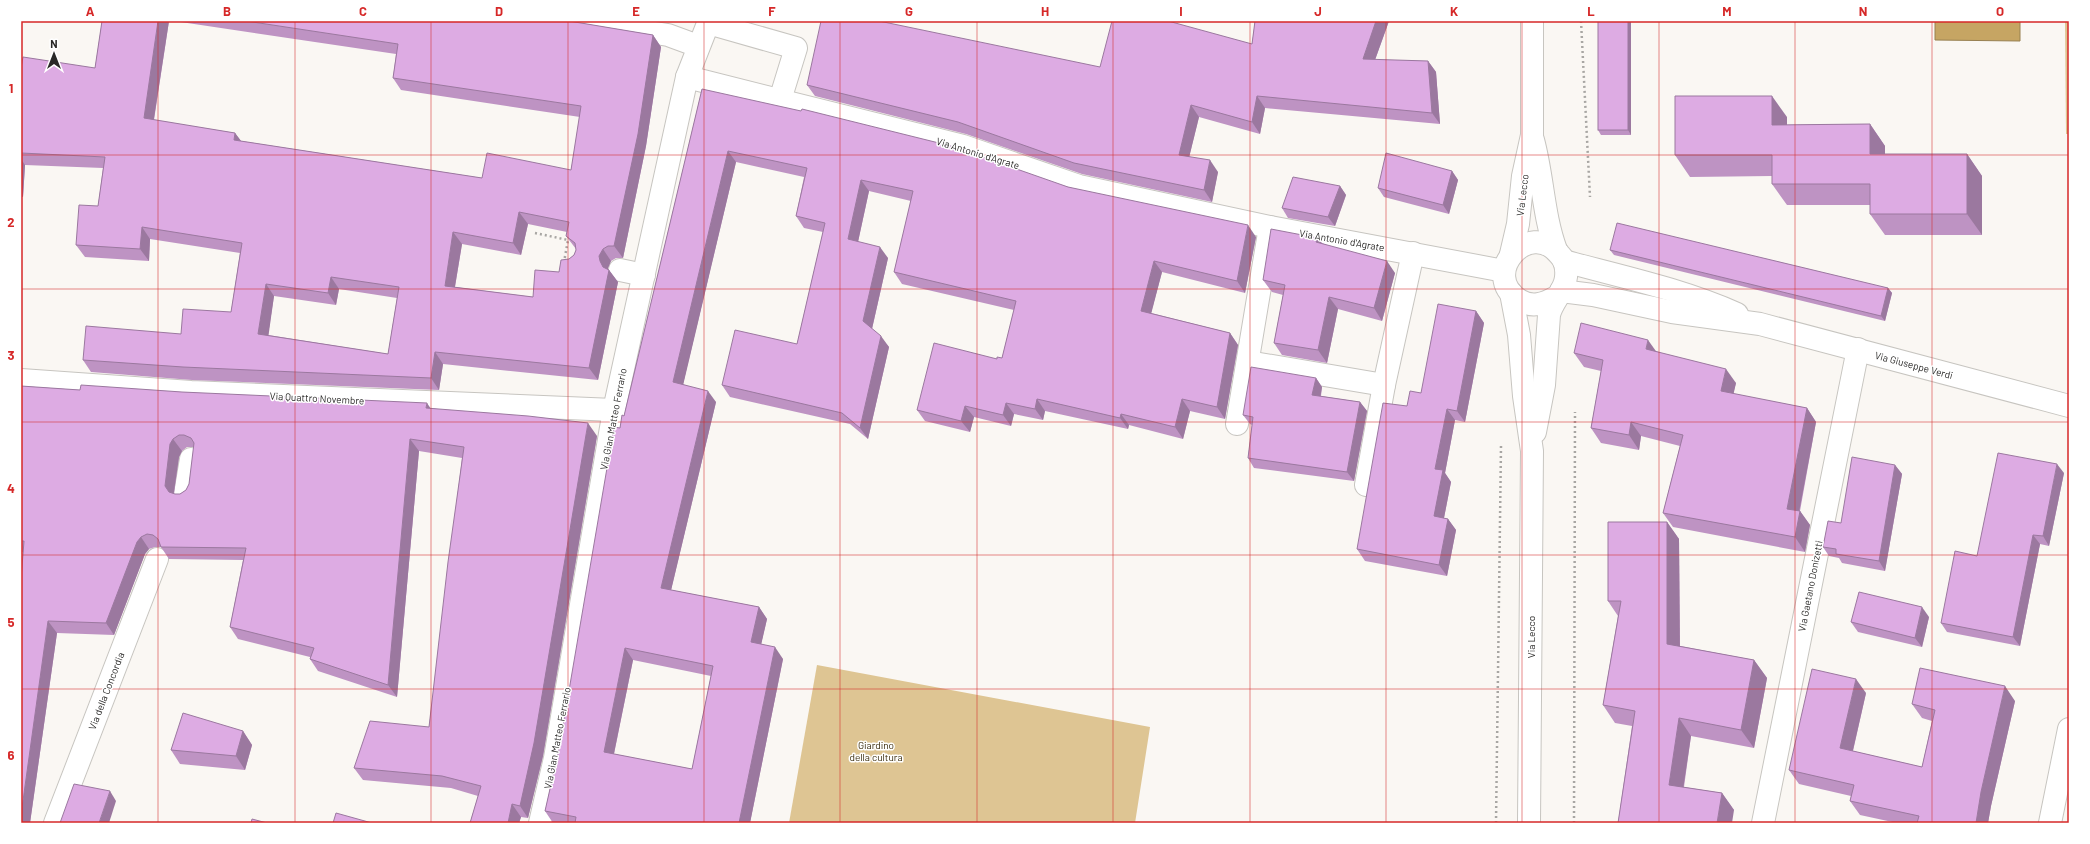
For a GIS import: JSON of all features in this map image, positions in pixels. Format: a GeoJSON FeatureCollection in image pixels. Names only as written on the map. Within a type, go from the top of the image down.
{"type":"FeatureCollection","features":[{"type":"Feature","properties":{"kind":"street"},"geometry":{"type":"LineString","coordinates":[[580,21],[668,35],[698,46]]}},
{"type":"Feature","properties":{"kind":"street","name":"Via Lecco"},"geometry":{"type":"LineString","coordinates":[[1532,21],[1532,135],[1542,177],[1546,218],[1566,277],[1549,315],[1544,385],[1532,451]]}},
{"type":"Feature","properties":{"kind":"street"},"geometry":{"type":"LineString","coordinates":[[708,22],[796,48],[780,100]]}},
{"type":"Feature","properties":{"kind":"street","name":"Via Gian Matteo Ferrario"},"geometry":{"type":"LineString","coordinates":[[540,823],[555,758],[614,410],[687,77],[708,22]]}},
{"type":"Feature","properties":{"kind":"street","name":"Via Antonio d'Agrate"},"geometry":{"type":"LineString","coordinates":[[687,77],[963,146],[1079,186],[1270,227],[1413,253],[1508,263]]}},
{"type":"Feature","properties":{"kind":"street","name":"Via Lecco"},"geometry":{"type":"LineString","coordinates":[[1529,823],[1532,451],[1524,396],[1519,335],[1511,293],[1506,283],[1508,263],[1518,224],[1525,164],[1532,135]]}},
{"type":"Feature","properties":{"kind":"street"},"geometry":{"type":"LineString","coordinates":[[1237,424],[1270,227]]}},
{"type":"Feature","properties":{"kind":"street"},"geometry":{"type":"LineString","coordinates":[[1508,263],[1522,246],[1534,242],[1546,245],[1560,256]]}},
{"type":"Feature","properties":{"kind":"street"},"geometry":{"type":"LineString","coordinates":[[1366,485],[1384,385],[1413,253]]}},
{"type":"Feature","properties":{"kind":"street","name":"Via Giuseppe Verdi"},"geometry":{"type":"LineString","coordinates":[[1560,256],[1693,297],[1760,324]]}},
{"type":"Feature","properties":{"kind":"street"},"geometry":{"type":"LineString","coordinates":[[620,270],[644,275]]}},
{"type":"Feature","properties":{"kind":"street"},"geometry":{"type":"LineString","coordinates":[[1511,293],[1520,300],[1531,304],[1544,303],[1559,294]]}},
{"type":"Feature","properties":{"kind":"street","name":"Via Giuseppe Verdi"},"geometry":{"type":"LineString","coordinates":[[1559,294],[1593,295],[1692,316],[1760,324],[2069,406]]}},
{"type":"Feature","properties":{"kind":"street","name":"Via Gaetano Donizetti"},"geometry":{"type":"LineString","coordinates":[[1762,823],[1858,349]]}},
{"type":"Feature","properties":{"kind":"street"},"geometry":{"type":"LineString","coordinates":[[1248,362],[1384,385]]}},
{"type":"Feature","properties":{"kind":"street","name":"Via Quattro Novembre"},"geometry":{"type":"LineString","coordinates":[[21,380],[191,401],[614,410]]}},
{"type":"Feature","properties":{"kind":"street"},"geometry":{"type":"LineString","coordinates":[[185,494],[190,459]]}},
{"type":"Feature","properties":{"kind":"street","name":"Via della Concordia"},"geometry":{"type":"LineString","coordinates":[[55,823],[156,559]]}},
{"type":"Feature","properties":{"kind":"street"},"geometry":{"type":"LineString","coordinates":[[2050,823],[2069,729]]}},
{"type":"Feature","properties":{"kind":"path"},"geometry":{"type":"LineString","coordinates":[[1581,21],[1590,197]]}},
{"type":"Feature","properties":{"kind":"path"},"geometry":{"type":"LineString","coordinates":[[535,233],[568,240],[564,265]]}},
{"type":"Feature","properties":{"kind":"path"},"geometry":{"type":"LineString","coordinates":[[1574,823],[1575,412]]}},
{"type":"Feature","properties":{"kind":"path"},"geometry":{"type":"LineString","coordinates":[[1496,823],[1501,444]]}},
{"type":"Feature","properties":{"kind":"green space"},"geometry":{"type":"Polygon","coordinates":[[[2065,21],[2069,21],[2069,134],[2066,134],[2065,21]]]}},
{"type":"Feature","properties":{"kind":"green space","name":"Giardino della cultura"},"geometry":{"type":"Polygon","coordinates":[[[817,665],[1150,727],[1135,823],[789,823],[817,665]]]}},
{"type":"Feature","properties":{"kind":"shaded area"},"geometry":{"type":"Polygon","coordinates":[[[1935,21],[2020,21],[2020,41],[1935,40],[1935,21]]]}},
{"type":"Feature","properties":{"kind":"building"},"geometry":{"type":"Polygon","coordinates":[[[102,21],[158,21],[144,118],[235,133],[234,140],[482,178],[487,153],[571,170],[581,106],[393,78],[398,44],[246,21],[569,21],[653,35],[638,134],[614,246],[608,246],[603,249],[599,256],[603,267],[609,270],[589,368],[435,352],[431,378],[183,367],[83,360],[86,326],[181,334],[183,309],[231,312],[242,243],[142,227],[140,249],[76,245],[79,205],[98,206],[105,157],[21,153],[21,68],[23,57],[95,68],[102,21]],[[519,212],[513,243],[453,232],[445,286],[533,297],[535,270],[559,272],[561,260],[569,259],[574,255],[576,250],[575,243],[566,236],[569,222],[519,212]],[[331,277],[328,293],[266,284],[258,334],[388,354],[399,287],[331,277]]]}},
{"type":"Feature","properties":{"kind":"building"},"geometry":{"type":"Polygon","coordinates":[[[821,21],[879,21],[1100,67],[1112,21],[1168,21],[1252,44],[1255,21],[1376,21],[1363,59],[1428,61],[1432,113],[1257,96],[1252,122],[1191,105],[1179,155],[1210,160],[1204,190],[1074,163],[958,122],[807,85],[821,21]]]}},
{"type":"Feature","properties":{"kind":"building"},"geometry":{"type":"Polygon","coordinates":[[[1598,21],[1628,21],[1628,130],[1598,130],[1598,21]]]}},
{"type":"Feature","properties":{"kind":"building"},"geometry":{"type":"Polygon","coordinates":[[[702,89],[801,111],[802,109],[951,146],[1068,187],[1248,225],[1237,281],[1154,261],[1141,311],[1230,333],[1217,407],[1182,399],[1175,427],[1121,414],[1120,418],[1037,399],[1035,409],[1006,403],[1003,415],[965,406],[961,421],[917,410],[934,343],[997,359],[997,357],[1002,358],[1016,301],[894,272],[913,191],[861,180],[848,239],[880,247],[863,321],[881,336],[860,428],[842,413],[722,385],[735,330],[797,344],[825,223],[796,216],[807,168],[728,151],[673,382],[708,391],[661,588],[759,607],[751,642],[775,647],[739,823],[575,823],[576,817],[545,811],[559,749],[614,427],[620,428],[622,415],[624,416],[702,89]],[[625,648],[604,752],[692,769],[713,666],[625,648]]]}},
{"type":"Feature","properties":{"kind":"building"},"geometry":{"type":"Polygon","coordinates":[[[1675,96],[1772,96],[1772,125],[1870,124],[1870,154],[1967,154],[1967,214],[1870,214],[1870,184],[1772,184],[1772,155],[1675,155],[1675,96]]]}},
{"type":"Feature","properties":{"kind":"building"},"geometry":{"type":"Polygon","coordinates":[[[1386,153],[1452,171],[1443,205],[1378,188],[1386,153]]]}},
{"type":"Feature","properties":{"kind":"building"},"geometry":{"type":"Polygon","coordinates":[[[1293,177],[1340,186],[1328,217],[1282,208],[1293,177]]]}},
{"type":"Feature","properties":{"kind":"building"},"geometry":{"type":"Polygon","coordinates":[[[1617,223],[1888,288],[1881,316],[1610,250],[1617,223]]]}},
{"type":"Feature","properties":{"kind":"building"},"geometry":{"type":"Polygon","coordinates":[[[1271,229],[1318,238],[1316,242],[1387,261],[1374,308],[1329,297],[1318,350],[1274,343],[1285,285],[1263,280],[1271,229]]]}},
{"type":"Feature","properties":{"kind":"building"},"geometry":{"type":"Polygon","coordinates":[[[1438,304],[1476,311],[1457,411],[1447,409],[1435,469],[1443,470],[1434,516],[1448,519],[1439,565],[1357,549],[1383,403],[1407,406],[1410,391],[1421,393],[1438,304]]]}},
{"type":"Feature","properties":{"kind":"building"},"geometry":{"type":"Polygon","coordinates":[[[1581,323],[1648,340],[1646,349],[1726,369],[1721,391],[1807,408],[1787,509],[1800,511],[1795,537],[1663,513],[1683,435],[1631,422],[1629,435],[1591,428],[1603,360],[1574,353],[1581,323]]]}},
{"type":"Feature","properties":{"kind":"building"},"geometry":{"type":"Polygon","coordinates":[[[1251,367],[1316,378],[1312,395],[1360,402],[1347,472],[1248,458],[1253,417],[1243,415],[1251,367]]]}},
{"type":"Feature","properties":{"kind":"building"},"geometry":{"type":"Polygon","coordinates":[[[81,385],[182,392],[427,403],[426,408],[528,416],[588,423],[534,743],[520,806],[512,804],[508,823],[470,823],[481,786],[442,776],[354,768],[370,721],[429,727],[448,562],[464,447],[410,439],[388,685],[310,659],[314,648],[230,627],[246,548],[161,547],[158,539],[153,535],[147,534],[141,537],[137,542],[106,623],[48,621],[21,815],[21,579],[24,541],[21,541],[21,386],[80,390],[81,385]],[[179,435],[173,439],[170,444],[165,486],[169,492],[175,494],[180,494],[186,490],[189,484],[194,443],[191,438],[184,435],[179,435]]]}},
{"type":"Feature","properties":{"kind":"building"},"geometry":{"type":"Polygon","coordinates":[[[1998,453],[2057,464],[2043,536],[2033,535],[2013,637],[1941,623],[1955,551],[1977,556],[1998,453]]]}},
{"type":"Feature","properties":{"kind":"building"},"geometry":{"type":"Polygon","coordinates":[[[1852,457],[1895,465],[1879,561],[1836,554],[1836,549],[1823,547],[1828,521],[1841,523],[1852,457]]]}},
{"type":"Feature","properties":{"kind":"building"},"geometry":{"type":"Polygon","coordinates":[[[1608,522],[1667,522],[1667,644],[1754,660],[1741,730],[1679,718],[1669,785],[1722,793],[1717,823],[1618,823],[1635,711],[1603,705],[1621,601],[1608,601],[1608,522]]]}},
{"type":"Feature","properties":{"kind":"building"},"geometry":{"type":"Polygon","coordinates":[[[1859,592],[1922,607],[1915,638],[1851,622],[1859,592]]]}},
{"type":"Feature","properties":{"kind":"building"},"geometry":{"type":"Polygon","coordinates":[[[1920,668],[2005,686],[1981,792],[1976,823],[1917,823],[1919,816],[1850,801],[1854,785],[1789,770],[1812,669],[1856,679],[1840,748],[1922,767],[1935,710],[1912,704],[1920,668]]]}},
{"type":"Feature","properties":{"kind":"building"},"geometry":{"type":"Polygon","coordinates":[[[183,713],[243,731],[236,756],[171,750],[183,713]]]}},
{"type":"Feature","properties":{"kind":"building"},"geometry":{"type":"Polygon","coordinates":[[[74,784],[110,791],[99,823],[60,823],[74,784]]]}},
{"type":"Feature","properties":{"kind":"building"},"geometry":{"type":"Polygon","coordinates":[[[336,813],[372,823],[333,823],[336,813]]]}},
{"type":"Feature","properties":{"kind":"building"},"geometry":{"type":"Polygon","coordinates":[[[252,819],[267,823],[251,823],[252,819]]]}}]}
